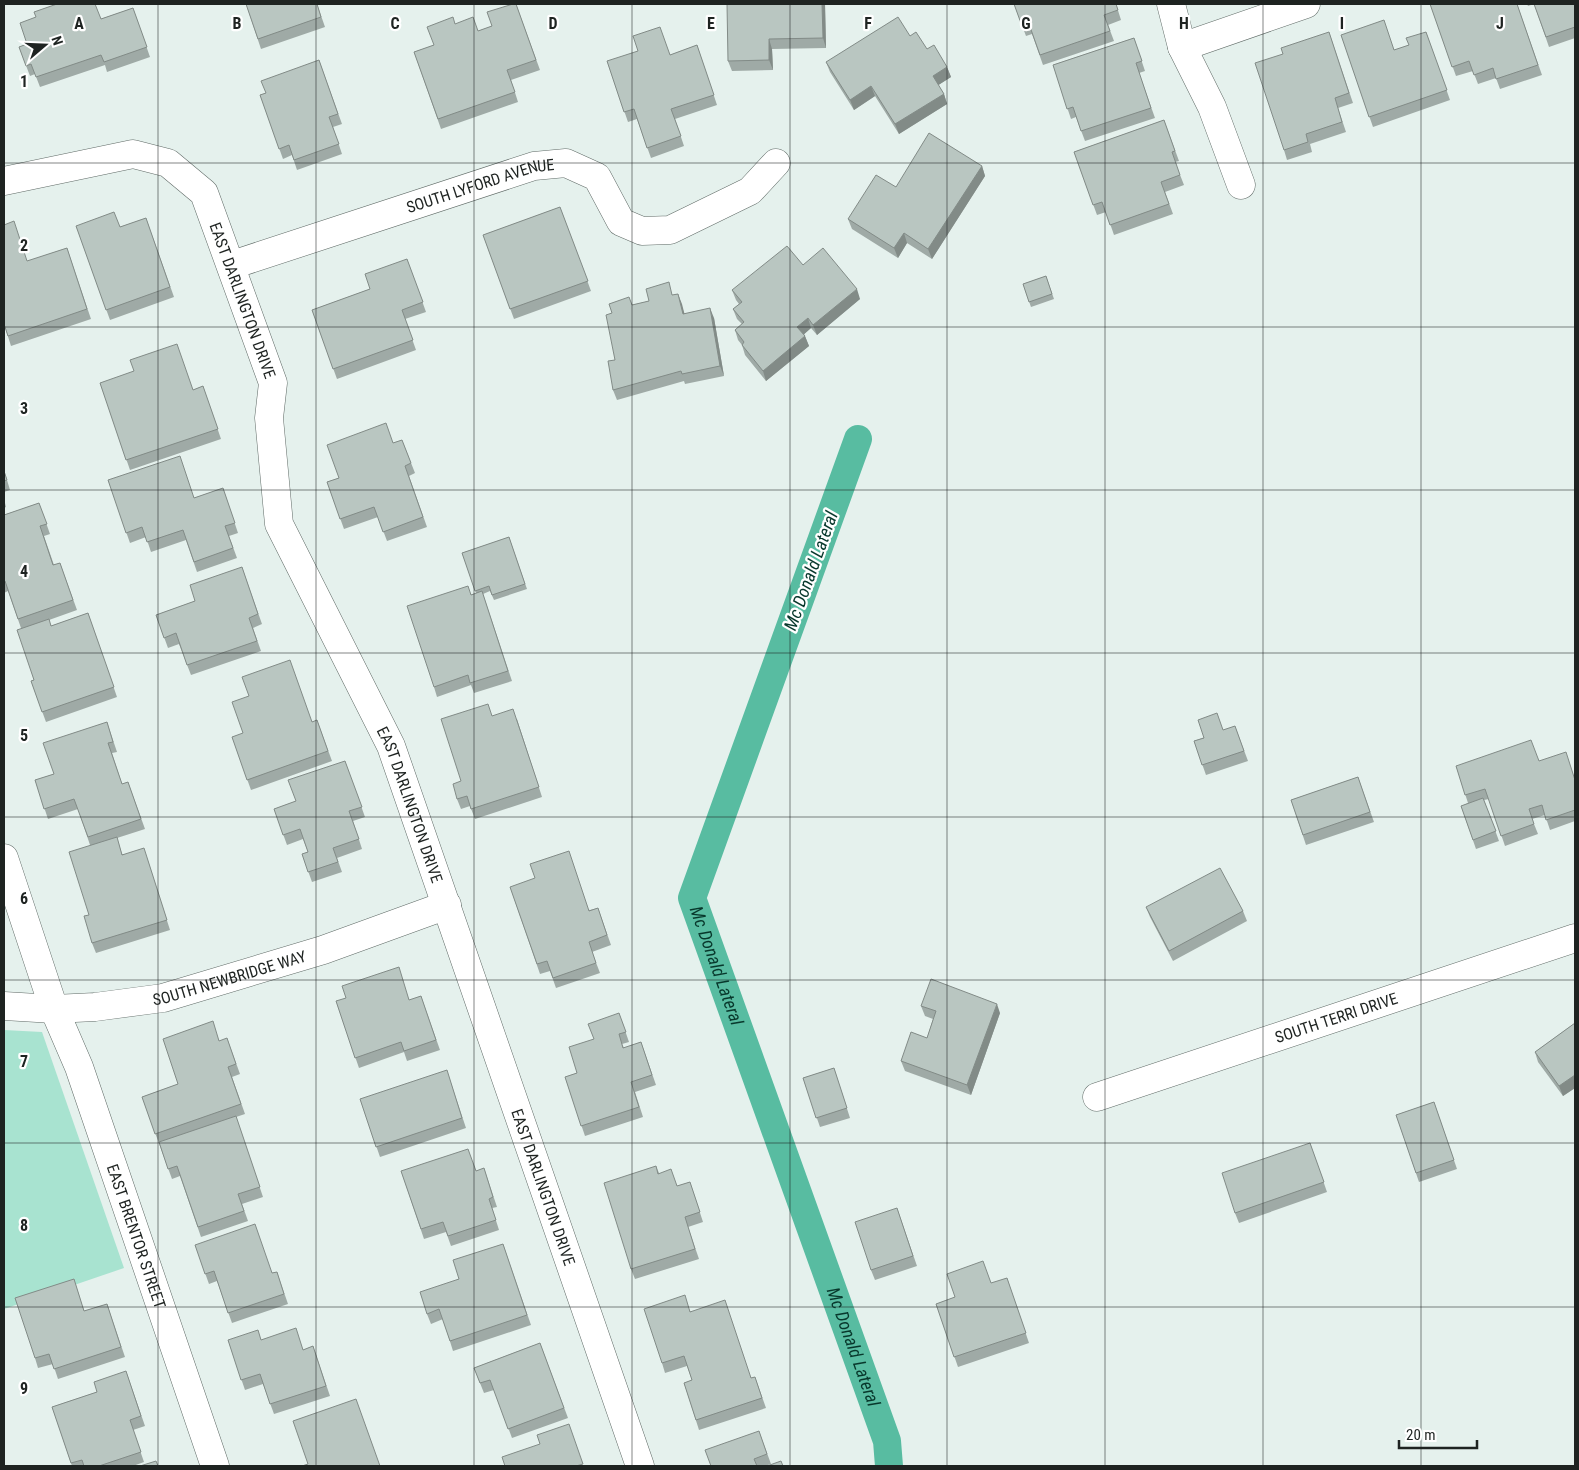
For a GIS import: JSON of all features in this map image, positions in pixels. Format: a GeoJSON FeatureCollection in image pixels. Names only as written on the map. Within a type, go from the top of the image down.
{"type":"FeatureCollection","features":[{"type":"Feature","properties":{"kind":"street"},"geometry":{"type":"LineString","coordinates":[[1171,4],[1182,47],[1212,107],[1242,185]]}},
{"type":"Feature","properties":{"kind":"street"},"geometry":{"type":"LineString","coordinates":[[1182,47],[1306,4]]}},
{"type":"Feature","properties":{"kind":"street","name":"EAST DARLINGTON DRIVE"},"geometry":{"type":"LineString","coordinates":[[4,181],[134,154],[168,162],[204,194],[232,264],[273,382],[269,418],[279,524],[391,746],[640,1466]]}},
{"type":"Feature","properties":{"kind":"street","name":"SOUTH LYFORD AVENUE"},"geometry":{"type":"LineString","coordinates":[[232,264],[534,166],[566,163],[597,177],[621,222],[642,231],[670,230],[750,191],[776,163]]}},
{"type":"Feature","properties":{"kind":"street","name":"EAST BRENTOR STREET"},"geometry":{"type":"LineString","coordinates":[[4,858],[54,1009],[79,1067],[215,1466]]}},
{"type":"Feature","properties":{"kind":"street","name":"SOUTH NEWBRIDGE WAY"},"geometry":{"type":"LineString","coordinates":[[4,1006],[54,1009],[106,1007],[163,998],[323,950],[447,905]]}},
{"type":"Feature","properties":{"kind":"street","name":"SOUTH TERRI DRIVE"},"geometry":{"type":"LineString","coordinates":[[1097,1097],[1575,938]]}},
{"type":"Feature","properties":{"kind":"green space"},"geometry":{"type":"Polygon","coordinates":[[[4,1030],[42,1032],[124,1268],[4,1309],[4,1030]]]}},
{"type":"Feature","properties":{"kind":"building"},"geometry":{"type":"Polygon","coordinates":[[[57,4],[95,4],[101,19],[133,8],[147,47],[104,62],[101,55],[36,77],[31,64],[26,66],[19,47],[27,44],[20,23],[36,17],[34,12],[57,4]]]}},
{"type":"Feature","properties":{"kind":"building"},"geometry":{"type":"Polygon","coordinates":[[[246,4],[317,4],[321,17],[258,39],[246,4]]]}},
{"type":"Feature","properties":{"kind":"building"},"geometry":{"type":"Polygon","coordinates":[[[516,4],[536,60],[507,70],[515,92],[438,119],[414,52],[434,45],[427,27],[453,17],[455,24],[473,17],[478,31],[492,26],[487,12],[516,4]]]}},
{"type":"Feature","properties":{"kind":"building"},"geometry":{"type":"Polygon","coordinates":[[[727,4],[822,4],[823,38],[769,39],[769,60],[728,61],[727,4]]]}},
{"type":"Feature","properties":{"kind":"building"},"geometry":{"type":"Polygon","coordinates":[[[1014,4],[1116,4],[1118,10],[1104,15],[1110,31],[1040,55],[1029,24],[1022,26],[1014,4]]]}},
{"type":"Feature","properties":{"kind":"building"},"geometry":{"type":"Polygon","coordinates":[[[1430,4],[1517,4],[1538,65],[1496,79],[1493,68],[1474,75],[1469,61],[1452,67],[1430,4]]]}},
{"type":"Feature","properties":{"kind":"building"},"geometry":{"type":"Polygon","coordinates":[[[1534,4],[1575,4],[1575,27],[1546,37],[1534,4]]]}},
{"type":"Feature","properties":{"kind":"building"},"geometry":{"type":"Polygon","coordinates":[[[898,17],[910,36],[916,32],[927,49],[934,45],[947,67],[933,76],[944,94],[895,124],[871,86],[850,100],[826,62],[898,17]]]}},
{"type":"Feature","properties":{"kind":"building"},"geometry":{"type":"Polygon","coordinates":[[[1384,20],[1394,50],[1409,45],[1406,38],[1426,32],[1447,90],[1369,117],[1341,35],[1384,20]]]}},
{"type":"Feature","properties":{"kind":"building"},"geometry":{"type":"Polygon","coordinates":[[[660,27],[670,55],[697,45],[714,95],[671,109],[681,136],[647,148],[634,109],[624,112],[607,61],[638,51],[633,36],[660,27]]]}},
{"type":"Feature","properties":{"kind":"building"},"geometry":{"type":"Polygon","coordinates":[[[1329,32],[1349,93],[1335,98],[1342,122],[1306,134],[1308,142],[1284,150],[1255,63],[1283,54],[1281,48],[1329,32]]]}},
{"type":"Feature","properties":{"kind":"building"},"geometry":{"type":"Polygon","coordinates":[[[1134,38],[1142,61],[1136,63],[1151,108],[1081,131],[1073,107],[1067,109],[1053,65],[1134,38]]]}},
{"type":"Feature","properties":{"kind":"building"},"geometry":{"type":"Polygon","coordinates":[[[319,60],[338,114],[329,117],[339,144],[294,160],[289,145],[279,149],[260,95],[266,93],[261,81],[319,60]]]}},
{"type":"Feature","properties":{"kind":"building"},"geometry":{"type":"Polygon","coordinates":[[[1164,120],[1175,151],[1172,152],[1180,175],[1161,182],[1169,204],[1110,225],[1102,202],[1093,205],[1074,152],[1164,120]]]}},
{"type":"Feature","properties":{"kind":"building"},"geometry":{"type":"Polygon","coordinates":[[[929,133],[982,166],[928,249],[904,233],[894,248],[848,219],[876,175],[896,187],[929,133]]]}},
{"type":"Feature","properties":{"kind":"building"},"geometry":{"type":"Polygon","coordinates":[[[560,207],[588,281],[510,309],[483,235],[560,207]]]}},
{"type":"Feature","properties":{"kind":"building"},"geometry":{"type":"Polygon","coordinates":[[[114,212],[120,227],[146,218],[170,287],[106,310],[76,226],[114,212]]]}},
{"type":"Feature","properties":{"kind":"building"},"geometry":{"type":"Polygon","coordinates":[[[14,221],[27,261],[67,248],[87,309],[8,336],[4,324],[4,225],[14,221]]]}},
{"type":"Feature","properties":{"kind":"building"},"geometry":{"type":"Polygon","coordinates":[[[787,246],[803,265],[823,248],[857,289],[813,325],[808,318],[797,327],[805,336],[763,371],[742,345],[744,342],[735,330],[744,322],[733,309],[742,302],[732,290],[787,246]]]}},
{"type":"Feature","properties":{"kind":"building"},"geometry":{"type":"Polygon","coordinates":[[[407,259],[423,302],[402,310],[413,340],[333,369],[312,310],[370,289],[365,274],[407,259]]]}},
{"type":"Feature","properties":{"kind":"building"},"geometry":{"type":"Polygon","coordinates":[[[1046,276],[1052,294],[1029,302],[1023,284],[1046,276]]]}},
{"type":"Feature","properties":{"kind":"building"},"geometry":{"type":"Polygon","coordinates":[[[669,282],[672,295],[678,294],[683,314],[710,308],[720,366],[682,374],[681,371],[613,390],[608,361],[615,360],[606,315],[612,313],[609,304],[629,297],[632,305],[649,301],[646,289],[669,282]]]}},
{"type":"Feature","properties":{"kind":"building"},"geometry":{"type":"Polygon","coordinates":[[[177,344],[193,390],[203,386],[218,429],[126,460],[100,383],[134,371],[130,360],[177,344]]]}},
{"type":"Feature","properties":{"kind":"building"},"geometry":{"type":"Polygon","coordinates":[[[386,423],[393,443],[402,440],[411,463],[405,466],[423,517],[383,532],[374,507],[340,519],[327,482],[339,478],[327,445],[386,423]]]}},
{"type":"Feature","properties":{"kind":"building"},"geometry":{"type":"Polygon","coordinates":[[[180,456],[194,498],[223,488],[235,523],[225,526],[233,548],[194,562],[183,530],[147,542],[142,527],[126,533],[108,480],[180,456]]]}},
{"type":"Feature","properties":{"kind":"building"},"geometry":{"type":"Polygon","coordinates":[[[39,503],[47,524],[40,526],[53,565],[60,563],[73,600],[18,619],[4,582],[4,515],[39,503]]]}},
{"type":"Feature","properties":{"kind":"building"},"geometry":{"type":"Polygon","coordinates":[[[509,537],[525,584],[492,595],[489,586],[475,591],[462,553],[509,537]]]}},
{"type":"Feature","properties":{"kind":"building"},"geometry":{"type":"Polygon","coordinates":[[[242,567],[258,614],[249,618],[257,641],[187,665],[176,633],[164,638],[156,615],[195,601],[190,585],[242,567]]]}},
{"type":"Feature","properties":{"kind":"building"},"geometry":{"type":"Polygon","coordinates":[[[468,586],[471,595],[482,591],[508,671],[470,683],[468,675],[434,687],[407,606],[468,586]]]}},
{"type":"Feature","properties":{"kind":"building"},"geometry":{"type":"Polygon","coordinates":[[[88,613],[114,687],[42,712],[31,681],[34,680],[17,630],[49,619],[51,626],[88,613]]]}},
{"type":"Feature","properties":{"kind":"building"},"geometry":{"type":"Polygon","coordinates":[[[290,660],[312,722],[317,720],[328,751],[247,780],[232,737],[243,733],[232,702],[249,696],[242,677],[290,660]]]}},
{"type":"Feature","properties":{"kind":"building"},"geometry":{"type":"Polygon","coordinates":[[[488,704],[492,716],[513,709],[539,787],[471,809],[467,796],[457,799],[453,784],[461,781],[441,719],[488,704]]]}},
{"type":"Feature","properties":{"kind":"building"},"geometry":{"type":"Polygon","coordinates":[[[1217,713],[1223,730],[1235,726],[1244,751],[1202,765],[1194,741],[1204,738],[1198,720],[1217,713]]]}},
{"type":"Feature","properties":{"kind":"building"},"geometry":{"type":"Polygon","coordinates":[[[107,722],[113,742],[108,743],[122,784],[128,782],[141,819],[88,837],[74,799],[44,809],[35,780],[54,774],[43,743],[107,722]]]}},
{"type":"Feature","properties":{"kind":"building"},"geometry":{"type":"Polygon","coordinates":[[[1531,740],[1539,761],[1566,752],[1575,780],[1575,810],[1546,820],[1542,805],[1529,809],[1534,824],[1501,836],[1485,789],[1465,795],[1456,766],[1531,740]]]}},
{"type":"Feature","properties":{"kind":"building"},"geometry":{"type":"Polygon","coordinates":[[[345,761],[362,807],[349,811],[359,839],[333,848],[338,862],[308,872],[302,854],[308,852],[300,829],[283,835],[274,809],[296,801],[288,780],[345,761]]]}},
{"type":"Feature","properties":{"kind":"building"},"geometry":{"type":"Polygon","coordinates":[[[1358,777],[1370,812],[1303,835],[1291,800],[1358,777]]]}},
{"type":"Feature","properties":{"kind":"building"},"geometry":{"type":"Polygon","coordinates":[[[1483,798],[1496,831],[1473,840],[1461,806],[1483,798]]]}},
{"type":"Feature","properties":{"kind":"building"},"geometry":{"type":"Polygon","coordinates":[[[117,837],[122,855],[144,848],[167,920],[92,943],[84,916],[89,915],[69,852],[117,837]]]}},
{"type":"Feature","properties":{"kind":"building"},"geometry":{"type":"Polygon","coordinates":[[[569,851],[589,911],[598,908],[607,935],[589,942],[596,963],[553,978],[547,961],[537,964],[510,887],[535,878],[530,864],[569,851]]]}},
{"type":"Feature","properties":{"kind":"building"},"geometry":{"type":"Polygon","coordinates":[[[1220,868],[1243,911],[1169,951],[1146,907],[1220,868]]]}},
{"type":"Feature","properties":{"kind":"building"},"geometry":{"type":"Polygon","coordinates":[[[399,967],[409,1000],[421,996],[436,1040],[404,1051],[401,1042],[355,1058],[336,1001],[346,998],[342,986],[399,967]]]}},
{"type":"Feature","properties":{"kind":"building"},"geometry":{"type":"Polygon","coordinates":[[[931,979],[997,1004],[967,1085],[901,1061],[911,1032],[927,1038],[936,1011],[921,1006],[931,979]]]}},
{"type":"Feature","properties":{"kind":"building"},"geometry":{"type":"Polygon","coordinates":[[[619,1013],[626,1032],[619,1034],[623,1048],[641,1042],[652,1075],[631,1082],[639,1107],[581,1126],[565,1077],[577,1073],[569,1047],[594,1039],[588,1024],[619,1013]]]}},
{"type":"Feature","properties":{"kind":"building"},"geometry":{"type":"Polygon","coordinates":[[[213,1021],[219,1041],[227,1038],[236,1064],[228,1067],[241,1104],[155,1134],[142,1097],[178,1084],[163,1039],[213,1021]]]}},
{"type":"Feature","properties":{"kind":"building"},"geometry":{"type":"Polygon","coordinates":[[[1575,1023],[1575,1075],[1559,1086],[1535,1052],[1575,1023]]]}},
{"type":"Feature","properties":{"kind":"building"},"geometry":{"type":"Polygon","coordinates":[[[834,1068],[847,1108],[816,1118],[803,1078],[834,1068]]]}},
{"type":"Feature","properties":{"kind":"building"},"geometry":{"type":"Polygon","coordinates":[[[447,1070],[462,1118],[376,1147],[360,1099],[447,1070]]]}},
{"type":"Feature","properties":{"kind":"building"},"geometry":{"type":"Polygon","coordinates":[[[1434,1102],[1454,1160],[1416,1173],[1396,1115],[1434,1102]]]}},
{"type":"Feature","properties":{"kind":"building"},"geometry":{"type":"Polygon","coordinates":[[[236,1116],[260,1187],[238,1194],[244,1211],[198,1227],[177,1166],[168,1169],[159,1142],[236,1116]]]}},
{"type":"Feature","properties":{"kind":"building"},"geometry":{"type":"Polygon","coordinates":[[[1310,1143],[1324,1182],[1235,1213],[1222,1173],[1310,1143]]]}},
{"type":"Feature","properties":{"kind":"building"},"geometry":{"type":"Polygon","coordinates":[[[468,1149],[476,1171],[484,1168],[493,1197],[489,1199],[496,1220],[448,1236],[443,1222],[421,1229],[401,1171],[468,1149]]]}},
{"type":"Feature","properties":{"kind":"building"},"geometry":{"type":"Polygon","coordinates":[[[656,1166],[658,1174],[671,1169],[677,1186],[690,1182],[700,1212],[685,1217],[695,1249],[631,1269],[604,1183],[656,1166]]]}},
{"type":"Feature","properties":{"kind":"building"},"geometry":{"type":"Polygon","coordinates":[[[897,1208],[913,1256],[871,1270],[855,1222],[897,1208]]]}},
{"type":"Feature","properties":{"kind":"building"},"geometry":{"type":"Polygon","coordinates":[[[255,1224],[272,1273],[277,1272],[284,1294],[228,1313],[214,1271],[205,1274],[195,1245],[255,1224]]]}},
{"type":"Feature","properties":{"kind":"building"},"geometry":{"type":"Polygon","coordinates":[[[503,1244],[527,1315],[450,1341],[439,1309],[427,1314],[420,1292],[459,1279],[453,1260],[503,1244]]]}},
{"type":"Feature","properties":{"kind":"building"},"geometry":{"type":"Polygon","coordinates":[[[983,1261],[991,1283],[1007,1278],[1026,1333],[954,1357],[936,1304],[955,1297],[947,1274],[983,1261]]]}},
{"type":"Feature","properties":{"kind":"building"},"geometry":{"type":"Polygon","coordinates":[[[74,1279],[84,1311],[107,1304],[121,1347],[54,1369],[49,1354],[35,1358],[15,1298],[74,1279]]]}},
{"type":"Feature","properties":{"kind":"building"},"geometry":{"type":"Polygon","coordinates":[[[685,1295],[690,1312],[725,1300],[751,1378],[755,1377],[762,1398],[696,1420],[684,1383],[692,1380],[684,1356],[662,1363],[644,1309],[685,1295]]]}},
{"type":"Feature","properties":{"kind":"building"},"geometry":{"type":"Polygon","coordinates":[[[296,1328],[303,1350],[313,1346],[326,1386],[270,1404],[260,1374],[241,1380],[228,1340],[258,1330],[261,1340],[296,1328]]]}},
{"type":"Feature","properties":{"kind":"building"},"geometry":{"type":"Polygon","coordinates":[[[540,1343],[564,1408],[508,1429],[490,1380],[480,1383],[474,1368],[540,1343]]]}},
{"type":"Feature","properties":{"kind":"building"},"geometry":{"type":"Polygon","coordinates":[[[126,1371],[141,1416],[130,1420],[141,1452],[99,1466],[84,1466],[82,1460],[71,1463],[52,1407],[97,1392],[94,1382],[126,1371]]]}},
{"type":"Feature","properties":{"kind":"building"},"geometry":{"type":"Polygon","coordinates":[[[356,1399],[380,1466],[302,1466],[308,1464],[293,1421],[356,1399]]]}},
{"type":"Feature","properties":{"kind":"building"},"geometry":{"type":"Polygon","coordinates":[[[569,1424],[583,1464],[576,1466],[505,1466],[502,1457],[540,1444],[537,1435],[569,1424]]]}},
{"type":"Feature","properties":{"kind":"building"},"geometry":{"type":"Polygon","coordinates":[[[759,1431],[767,1454],[754,1459],[757,1466],[711,1466],[705,1450],[759,1431]]]}},
{"type":"Feature","properties":{"kind":"building"},"geometry":{"type":"Polygon","coordinates":[[[156,1461],[158,1466],[140,1466],[156,1461]]]}},
{"type":"Feature","properties":{"kind":"building"},"geometry":{"type":"Polygon","coordinates":[[[781,1461],[783,1466],[767,1466],[781,1461]]]}},
{"type":"Feature","properties":{"kind":"waterway","name":"Mc Donald Lateral"},"geometry":{"type":"LineString","coordinates":[[858,439],[692,898],[887,1441],[889,1466]]}}]}
